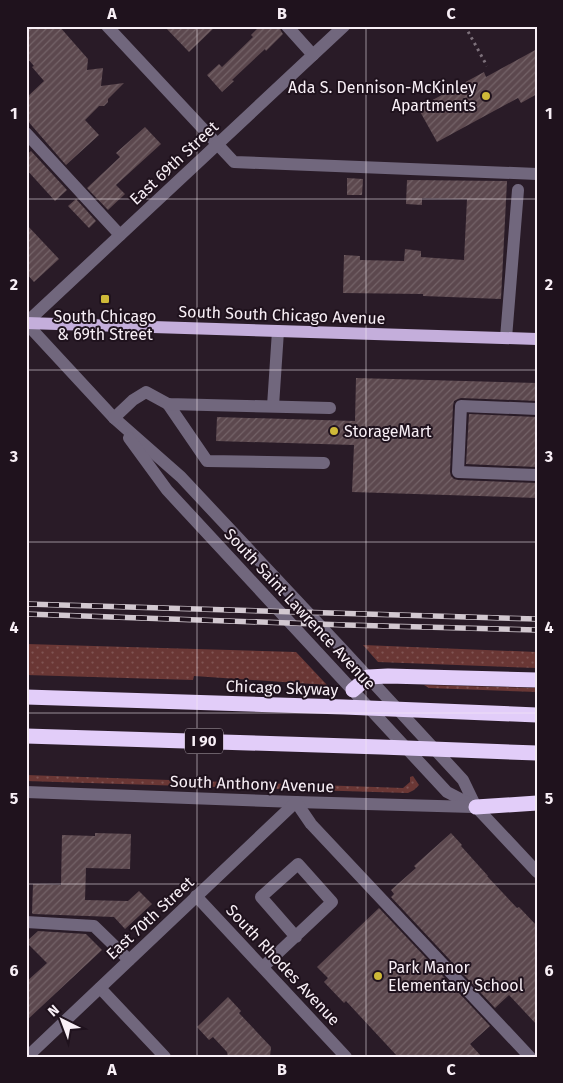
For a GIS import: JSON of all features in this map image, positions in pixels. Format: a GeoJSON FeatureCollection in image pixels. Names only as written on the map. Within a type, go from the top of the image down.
{"type":"FeatureCollection","features":[{"type":"Feature","properties":{"kind":"highway"},"geometry":{"type":"LineString","coordinates":[[353,690],[368,678],[388,676],[537,680]]}},
{"type":"Feature","properties":{"kind":"highway","name":"Chicago Skyway"},"geometry":{"type":"LineString","coordinates":[[26,697],[537,715]]}},
{"type":"Feature","properties":{"kind":"highway","name":"I 90"},"geometry":{"type":"LineString","coordinates":[[26,736],[537,753]]}},
{"type":"Feature","properties":{"kind":"highway"},"geometry":{"type":"LineString","coordinates":[[476,807],[537,803]]}},
{"type":"Feature","properties":{"kind":"main road","name":"South South Chicago Avenue"},"geometry":{"type":"LineString","coordinates":[[26,323],[537,339]]}},
{"type":"Feature","properties":{"kind":"street"},"geometry":{"type":"LineString","coordinates":[[107,26],[234,162],[537,174]]}},
{"type":"Feature","properties":{"kind":"street"},"geometry":{"type":"LineString","coordinates":[[287,26],[313,55]]}},
{"type":"Feature","properties":{"kind":"street","name":"East 69th Street"},"geometry":{"type":"LineString","coordinates":[[26,323],[344,26]]}},
{"type":"Feature","properties":{"kind":"street"},"geometry":{"type":"LineString","coordinates":[[26,133],[120,235]]}},
{"type":"Feature","properties":{"kind":"street"},"geometry":{"type":"LineString","coordinates":[[506,338],[518,190]]}},
{"type":"Feature","properties":{"kind":"street","name":"South Saint Lawrence Avenue"},"geometry":{"type":"LineString","coordinates":[[26,323],[114,418],[182,477],[463,780],[476,807],[537,872]]}},
{"type":"Feature","properties":{"kind":"street"},"geometry":{"type":"LineString","coordinates":[[273,406],[278,331]]}},
{"type":"Feature","properties":{"kind":"street"},"geometry":{"type":"LineString","coordinates":[[114,418],[133,400],[146,392],[168,404],[208,461],[324,463]]}},
{"type":"Feature","properties":{"kind":"street"},"geometry":{"type":"LineString","coordinates":[[168,404],[330,408]]}},
{"type":"Feature","properties":{"kind":"street"},"geometry":{"type":"LineString","coordinates":[[537,409],[461,406],[458,472],[537,475]]}},
{"type":"Feature","properties":{"kind":"street","name":"South Saint Lawrence Avenue"},"geometry":{"type":"LineString","coordinates":[[114,418],[167,490],[353,690],[448,792],[476,807]]}},
{"type":"Feature","properties":{"kind":"street","name":"South Anthony Avenue"},"geometry":{"type":"LineString","coordinates":[[26,792],[476,807]]}},
{"type":"Feature","properties":{"kind":"street"},"geometry":{"type":"LineString","coordinates":[[296,802],[311,824],[530,1057]]}},
{"type":"Feature","properties":{"kind":"street","name":"East 70th Street"},"geometry":{"type":"LineString","coordinates":[[27,1057],[296,802]]}},
{"type":"Feature","properties":{"kind":"street"},"geometry":{"type":"LineString","coordinates":[[262,967],[296,937],[332,902],[298,864],[261,897],[296,937]]}},
{"type":"Feature","properties":{"kind":"street","name":"South Rhodes Avenue"},"geometry":{"type":"LineString","coordinates":[[196,896],[346,1057]]}},
{"type":"Feature","properties":{"kind":"street"},"geometry":{"type":"LineString","coordinates":[[26,922],[94,926],[129,960]]}},
{"type":"Feature","properties":{"kind":"street"},"geometry":{"type":"LineString","coordinates":[[100,988],[165,1057]]}},
{"type":"Feature","properties":{"kind":"path"},"geometry":{"type":"LineString","coordinates":[[465,26],[487,66]]}},
{"type":"Feature","properties":{"kind":"shaded area"},"geometry":{"type":"Polygon","coordinates":[[[26,644],[296,652],[327,685],[194,676],[193,680],[26,675],[26,644]]]}},
{"type":"Feature","properties":{"kind":"shaded area"},"geometry":{"type":"Polygon","coordinates":[[[363,645],[537,652],[537,668],[378,662],[363,645]]]}},
{"type":"Feature","properties":{"kind":"shaded area"},"geometry":{"type":"Polygon","coordinates":[[[424,685],[537,688],[537,692],[429,688],[424,685]]]}},
{"type":"Feature","properties":{"kind":"shaded area"},"geometry":{"type":"Polygon","coordinates":[[[26,775],[403,788],[410,782],[410,777],[413,776],[419,785],[408,793],[26,781],[26,775]]]}},
{"type":"Feature","properties":{"kind":"building"},"geometry":{"type":"Polygon","coordinates":[[[26,26],[59,26],[88,59],[87,70],[103,68],[101,86],[124,83],[108,99],[104,106],[99,106],[85,120],[99,135],[66,165],[26,119],[26,98],[44,81],[26,57],[26,26]]]}},
{"type":"Feature","properties":{"kind":"building"},"geometry":{"type":"Polygon","coordinates":[[[164,26],[216,26],[189,52],[164,26]]]}},
{"type":"Feature","properties":{"kind":"building"},"geometry":{"type":"Polygon","coordinates":[[[260,26],[279,26],[283,34],[232,80],[234,81],[222,92],[207,75],[219,64],[222,67],[253,37],[251,35],[260,26]]]}},
{"type":"Feature","properties":{"kind":"building","name":"Ada S. Dennison-McKinley Apartments"},"geometry":{"type":"Polygon","coordinates":[[[537,49],[537,94],[521,103],[518,98],[437,142],[418,108],[484,72],[486,77],[537,49]]]}},
{"type":"Feature","properties":{"kind":"building"},"geometry":{"type":"Polygon","coordinates":[[[145,127],[161,144],[116,185],[125,194],[108,210],[87,188],[120,157],[116,153],[145,127]]]}},
{"type":"Feature","properties":{"kind":"building"},"geometry":{"type":"Polygon","coordinates":[[[31,151],[67,190],[55,201],[26,169],[26,155],[31,151]]]}},
{"type":"Feature","properties":{"kind":"building"},"geometry":{"type":"Polygon","coordinates":[[[347,178],[363,179],[362,195],[347,195],[347,178]]]}},
{"type":"Feature","properties":{"kind":"building"},"geometry":{"type":"Polygon","coordinates":[[[407,180],[507,181],[501,299],[423,296],[423,294],[343,293],[344,255],[360,256],[360,260],[404,261],[405,249],[421,251],[421,257],[464,260],[467,199],[422,198],[422,205],[406,204],[407,180]]]}},
{"type":"Feature","properties":{"kind":"building"},"geometry":{"type":"Polygon","coordinates":[[[76,199],[96,221],[89,228],[68,206],[76,199]]]}},
{"type":"Feature","properties":{"kind":"building"},"geometry":{"type":"Polygon","coordinates":[[[26,224],[59,259],[34,282],[26,273],[26,224]]]}},
{"type":"Feature","properties":{"kind":"building","name":"StorageMart"},"geometry":{"type":"Polygon","coordinates":[[[356,378],[537,383],[537,401],[461,398],[454,401],[450,472],[454,479],[458,480],[537,483],[537,498],[352,492],[354,445],[216,441],[217,417],[355,421],[356,378]]]}},
{"type":"Feature","properties":{"kind":"building"},"geometry":{"type":"Polygon","coordinates":[[[469,414],[537,417],[536,467],[466,464],[469,414]]]}},
{"type":"Feature","properties":{"kind":"building"},"geometry":{"type":"Polygon","coordinates":[[[95,833],[131,834],[130,869],[86,868],[85,900],[128,901],[139,891],[152,904],[125,929],[114,917],[33,914],[33,884],[61,885],[62,835],[95,836],[95,833]]]}},
{"type":"Feature","properties":{"kind":"building"},"geometry":{"type":"Polygon","coordinates":[[[451,833],[487,876],[537,926],[537,1025],[509,995],[495,1008],[391,897],[394,894],[391,890],[416,868],[414,866],[451,833]]]}},
{"type":"Feature","properties":{"kind":"building"},"geometry":{"type":"Polygon","coordinates":[[[379,908],[490,1026],[470,1044],[482,1057],[398,1057],[346,1001],[344,1003],[324,982],[328,978],[317,967],[379,908]]]}},
{"type":"Feature","properties":{"kind":"building"},"geometry":{"type":"Polygon","coordinates":[[[38,931],[86,934],[102,950],[26,1021],[26,982],[47,963],[26,942],[38,931]]]}},
{"type":"Feature","properties":{"kind":"building"},"geometry":{"type":"Polygon","coordinates":[[[228,997],[241,1011],[239,1013],[271,1047],[270,1057],[228,1057],[227,1052],[213,1037],[209,1040],[197,1027],[228,997]]]}},
{"type":"Feature","properties":{"kind":"railway"},"geometry":{"type":"LineString","coordinates":[[26,604],[537,619]]}},
{"type":"Feature","properties":{"kind":"railway"},"geometry":{"type":"LineString","coordinates":[[26,614],[537,630]]}},
{"type":"Feature","properties":{"kind":"place","name":"Ada S. Dennison-McKinley Apartments"},"geometry":{"type":"Point","coordinates":[486,96]}},
{"type":"Feature","properties":{"kind":"place","name":"South Chicago & 69th Street"},"geometry":{"type":"Point","coordinates":[105,299]}},
{"type":"Feature","properties":{"kind":"place","name":"StorageMart"},"geometry":{"type":"Point","coordinates":[334,431]}},
{"type":"Feature","properties":{"kind":"place","name":"Park Manor Elementary School"},"geometry":{"type":"Point","coordinates":[378,976]}}]}
